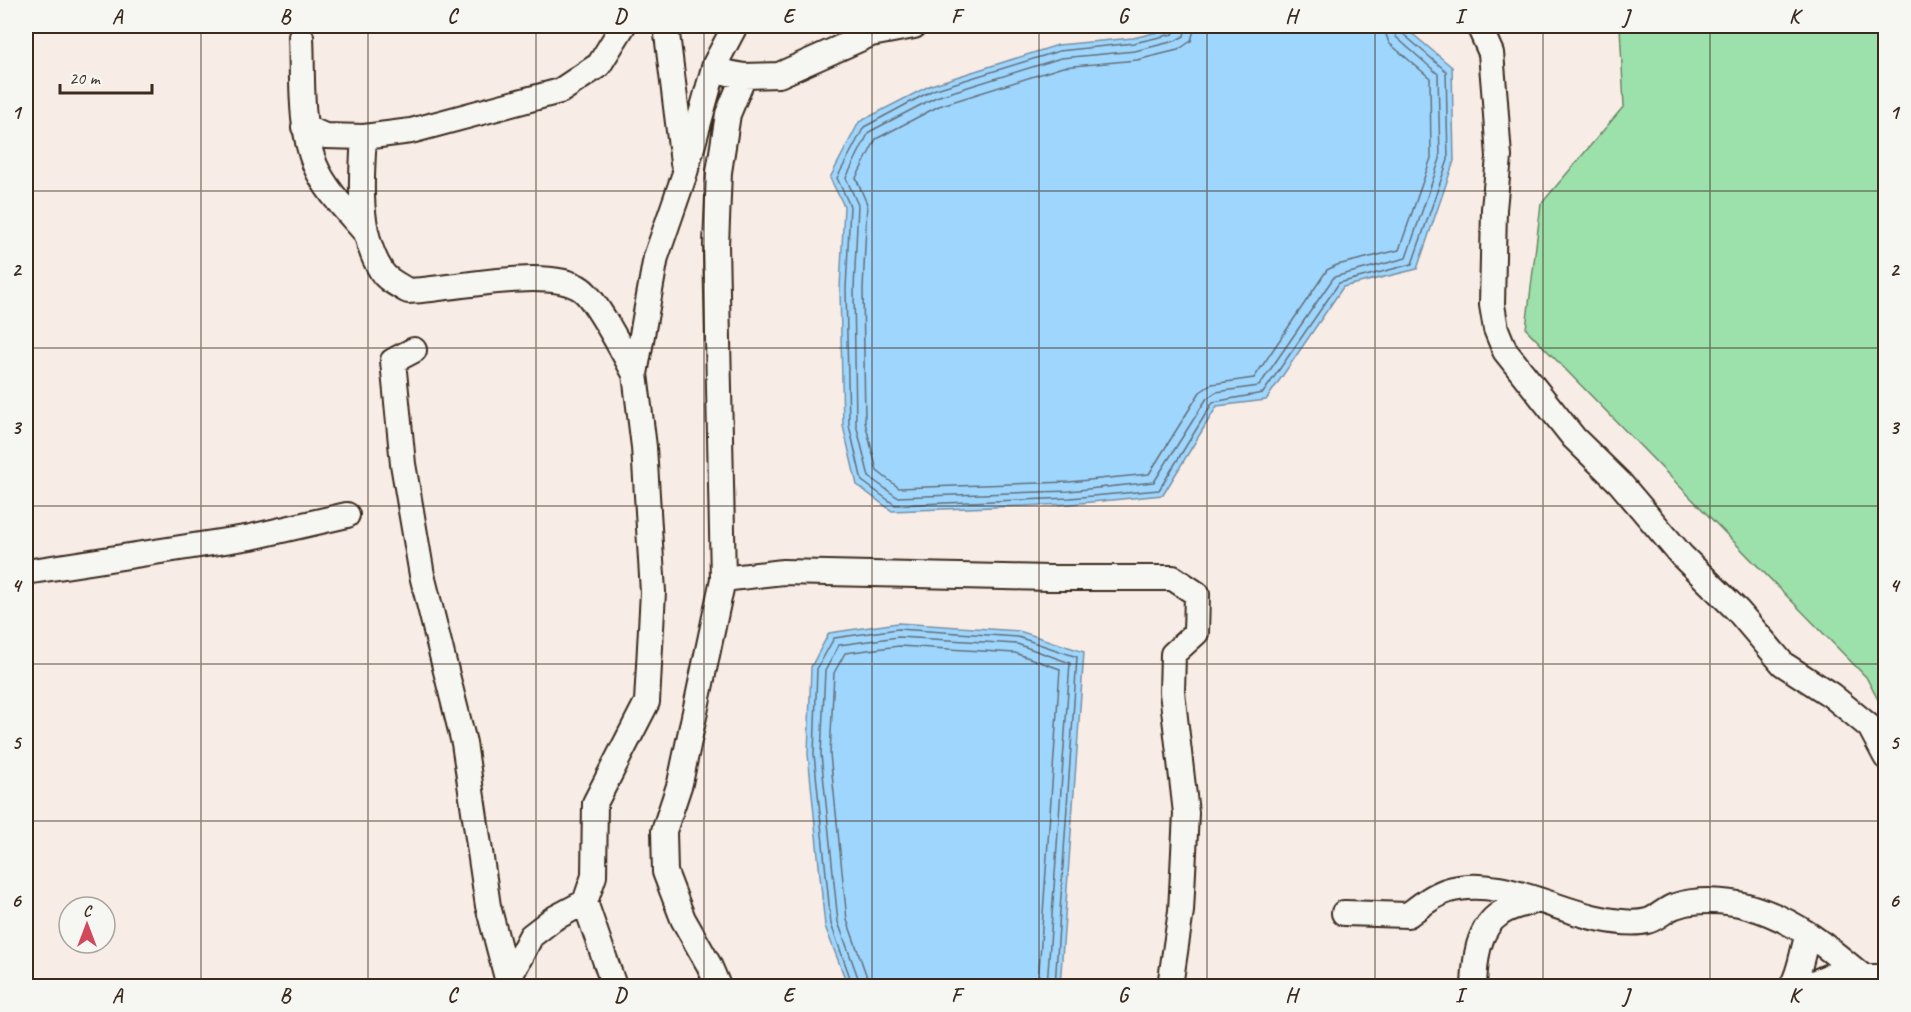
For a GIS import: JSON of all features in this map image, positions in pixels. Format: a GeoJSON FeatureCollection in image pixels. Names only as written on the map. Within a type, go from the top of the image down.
{"type":"FeatureCollection","features":[{"type":"Feature","properties":{"kind":"street"},"geometry":{"type":"LineString","coordinates":[[304,127],[325,136],[364,137],[411,131],[560,92],[599,64],[623,26]]}},
{"type":"Feature","properties":{"kind":"street"},"geometry":{"type":"LineString","coordinates":[[666,26],[684,176]]}},
{"type":"Feature","properties":{"kind":"street"},"geometry":{"type":"LineString","coordinates":[[614,987],[585,902],[594,876],[596,804],[647,702],[653,592],[644,447],[635,374],[656,257],[684,176],[713,70],[735,26]]}},
{"type":"Feature","properties":{"kind":"street"},"geometry":{"type":"LineString","coordinates":[[713,70],[744,76],[779,75],[871,34],[914,26]]}},
{"type":"Feature","properties":{"kind":"street"},"geometry":{"type":"LineString","coordinates":[[1479,26],[1491,53],[1495,101],[1499,157],[1494,209],[1492,304],[1497,329],[1505,351],[1574,438],[1620,483],[1682,555],[1738,611],[1783,664],[1831,695],[1870,727],[1886,757]]}},
{"type":"Feature","properties":{"kind":"street"},"geometry":{"type":"LineString","coordinates":[[301,37],[304,127],[316,166],[332,194],[365,232],[383,274],[408,291],[518,280],[553,280],[581,289],[606,322],[635,374]]}},
{"type":"Feature","properties":{"kind":"street"},"geometry":{"type":"LineString","coordinates":[[718,987],[709,965],[683,920],[665,872],[664,831],[680,783],[723,579],[717,224],[719,172],[728,114],[744,76]]}},
{"type":"Feature","properties":{"kind":"street"},"geometry":{"type":"LineString","coordinates":[[364,137],[365,232]]}},
{"type":"Feature","properties":{"kind":"street"},"geometry":{"type":"LineString","coordinates":[[414,350],[393,361],[404,464],[422,575],[464,743],[488,906],[506,984]]}},
{"type":"Feature","properties":{"kind":"street"},"geometry":{"type":"LineString","coordinates":[[26,572],[251,537],[347,515]]}},
{"type":"Feature","properties":{"kind":"street"},"geometry":{"type":"LineString","coordinates":[[723,579],[783,572],[1049,578],[1173,578],[1197,594],[1196,633],[1173,654],[1172,692],[1186,813],[1181,911],[1170,986]]}},
{"type":"Feature","properties":{"kind":"street"},"geometry":{"type":"LineString","coordinates":[[1487,889],[1499,905],[1498,915]]}},
{"type":"Feature","properties":{"kind":"street"},"geometry":{"type":"LineString","coordinates":[[1344,913],[1408,915],[1428,900],[1447,890],[1487,889],[1537,900],[1573,913],[1611,921],[1647,921],[1674,906],[1710,901],[1744,905],[1788,920],[1862,976]]}},
{"type":"Feature","properties":{"kind":"street"},"geometry":{"type":"LineString","coordinates":[[1474,987],[1475,963],[1484,929],[1498,915],[1537,900]]}},
{"type":"Feature","properties":{"kind":"street"},"geometry":{"type":"LineString","coordinates":[[506,984],[531,936],[553,920],[585,902]]}},
{"type":"Feature","properties":{"kind":"street"},"geometry":{"type":"LineString","coordinates":[[1792,987],[1800,972],[1803,948],[1808,934]]}},
{"type":"Feature","properties":{"kind":"street"},"geometry":{"type":"LineString","coordinates":[[1806,987],[1832,975],[1880,977],[1886,980]]}},
{"type":"Feature","properties":{"kind":"green space"},"geometry":{"type":"Polygon","coordinates":[[[1620,26],[1885,26],[1885,713],[1866,677],[1526,329],[1541,204],[1624,106],[1620,26]]]}},
{"type":"Feature","properties":{"kind":"water"},"geometry":{"type":"Polygon","coordinates":[[[1184,26],[1403,26],[1452,67],[1454,161],[1417,269],[1343,287],[1266,400],[1217,406],[1163,495],[1070,504],[892,511],[857,485],[843,426],[840,289],[844,206],[830,178],[859,122],[931,85],[1058,45],[1133,38],[1184,26]]]}},
{"type":"Feature","properties":{"kind":"water"},"geometry":{"type":"Polygon","coordinates":[[[898,623],[1019,631],[1084,652],[1060,986],[848,986],[825,926],[808,754],[811,667],[829,633],[898,623]]]}}]}
